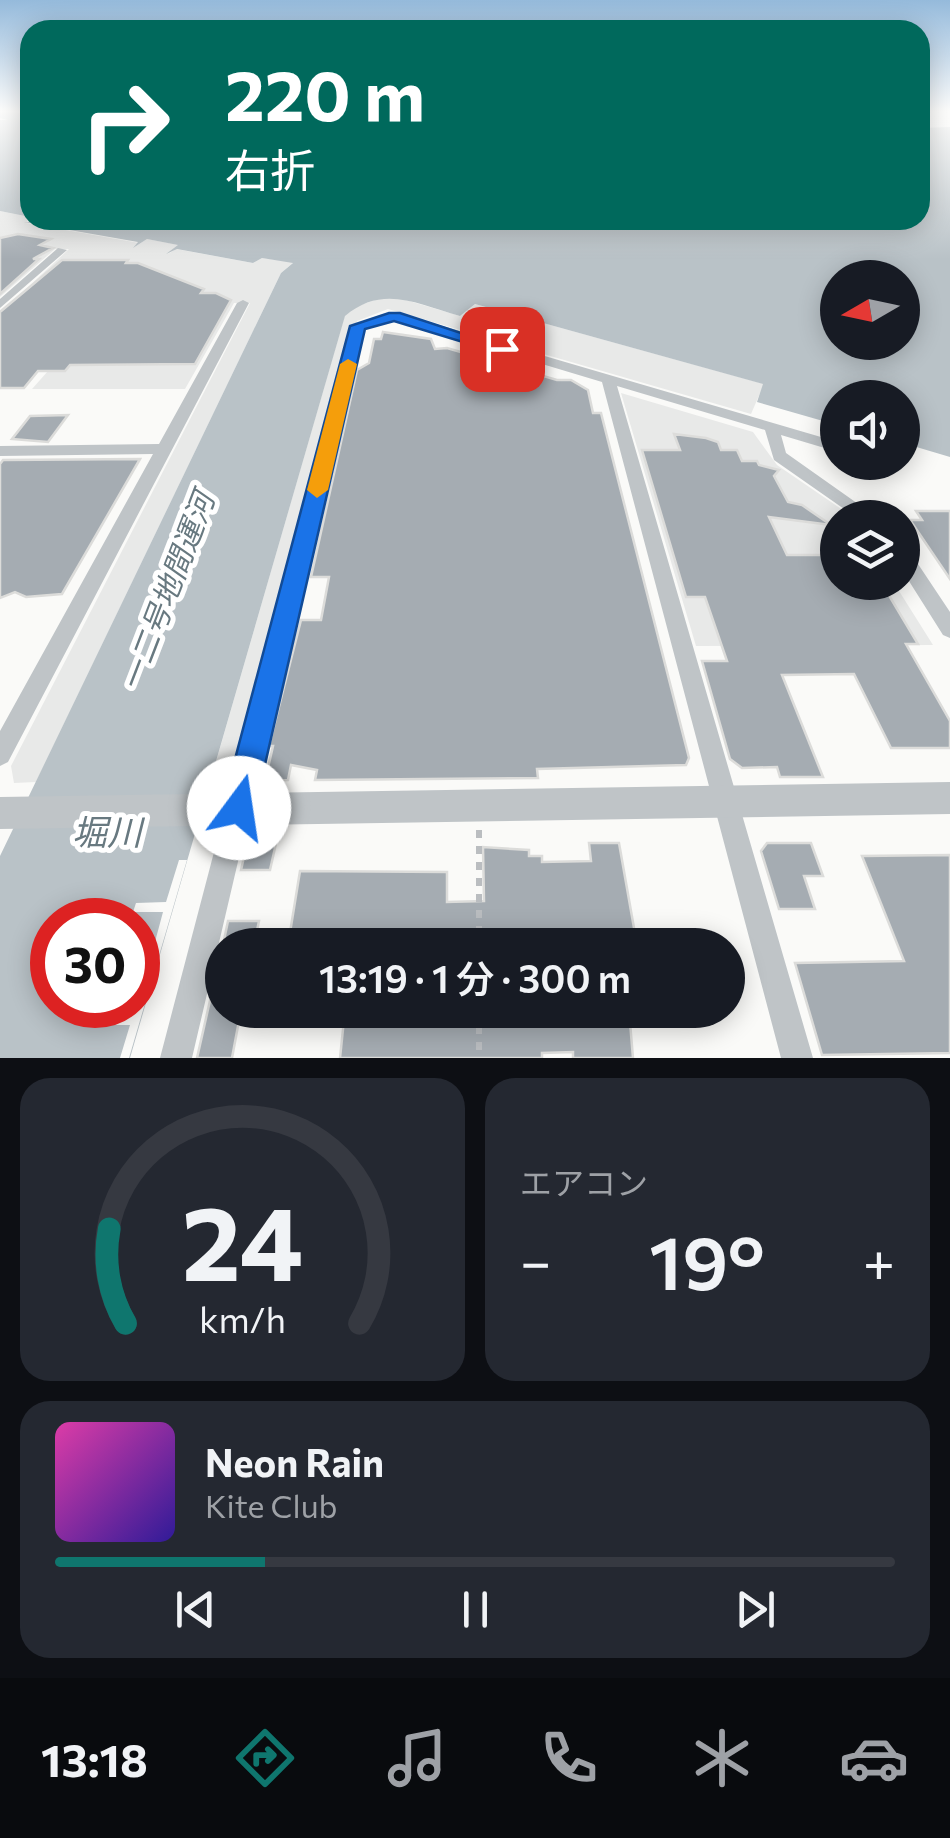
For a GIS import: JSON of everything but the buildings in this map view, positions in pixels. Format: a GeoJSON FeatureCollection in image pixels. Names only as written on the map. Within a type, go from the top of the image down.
{"type":"FeatureCollection","features":[{"type":"Feature","properties":{"kind":"street"},"geometry":{"type":"LineString","coordinates":[[0,305],[62,250]]}},
{"type":"Feature","properties":{"kind":"street"},"geometry":{"type":"LineString","coordinates":[[0,754],[243,303]]}},
{"type":"Feature","properties":{"kind":"street"},"geometry":{"type":"LineString","coordinates":[[176,1058],[225,809],[358,326],[395,316],[820,441]]}},
{"type":"Feature","properties":{"kind":"street"},"geometry":{"type":"LineString","coordinates":[[610,382],[797,1058]]}},
{"type":"Feature","properties":{"kind":"street"},"geometry":{"type":"LineString","coordinates":[[772,428],[779,456],[844,500]]}},
{"type":"Feature","properties":{"kind":"street"},"geometry":{"type":"LineString","coordinates":[[0,450],[164,450]]}},
{"type":"Feature","properties":{"kind":"street"},"geometry":{"type":"LineString","coordinates":[[920,582],[950,629]]}},
{"type":"Feature","properties":{"kind":"street"},"geometry":{"type":"LineString","coordinates":[[1,813],[950,798]]}},
{"type":"Feature","properties":{"kind":"path"},"geometry":{"type":"LineString","coordinates":[[479,804],[479,928]]}},
{"type":"Feature","properties":{"kind":"path"},"geometry":{"type":"LineString","coordinates":[[479,1028],[479,1058]]}},
{"type":"Feature","properties":{"kind":"shaded area"},"geometry":{"type":"Polygon","coordinates":[[[0,211],[20,215],[20,230],[66,230],[139,243],[133,248],[147,239],[179,245],[168,254],[176,249],[253,263],[262,258],[294,262],[281,273],[36,782],[14,783],[11,766],[250,303],[234,303],[185,389],[32,389],[48,371],[0,313],[69,249],[55,249],[0,297],[0,211]]]}},
{"type":"Feature","properties":{"kind":"shaded area"},"geometry":{"type":"Polygon","coordinates":[[[389,295],[460,316],[475,304],[764,384],[751,414],[388,309],[357,321],[233,779],[211,779],[345,315],[355,307],[389,295]]]}},
{"type":"Feature","properties":{"kind":"shaded area"},"geometry":{"type":"Polygon","coordinates":[[[621,393],[753,432],[777,465],[828,500],[820,500],[820,600],[905,600],[933,645],[696,646],[621,393]]]}},
{"type":"Feature","properties":{"kind":"water"},"geometry":{"type":"Polygon","coordinates":[[[0,160],[20,160],[20,215],[0,211],[0,160]]]}},
{"type":"Feature","properties":{"kind":"water","name":"堀川"},"geometry":{"type":"Polygon","coordinates":[[[930,160],[950,160],[950,457],[920,448],[920,380],[820,380],[820,420],[757,402],[763,384],[475,304],[460,316],[401,299],[359,306],[345,316],[160,954],[160,898],[30,898],[30,1028],[139,1028],[130,1058],[0,1058],[0,856],[281,273],[293,263],[262,258],[253,263],[177,249],[166,254],[178,245],[147,239],[133,248],[138,242],[70,230],[930,230],[930,160]]]}},
{"type":"Feature","properties":{"kind":"pier"},"geometry":{"type":"Polygon","coordinates":[[[179,860],[187,860],[160,952],[160,902],[166,902],[179,860]]]}},
{"type":"Feature","properties":{"kind":"pier"},"geometry":{"type":"Polygon","coordinates":[[[129,1028],[138,1028],[129,1058],[120,1058],[129,1028]]]}},
{"type":"Feature","properties":{"kind":"slow traffic"},"geometry":{"type":"LineString","coordinates":[[317,490],[348,364]]}},
{"type":"Feature","properties":{"kind":"route"},"geometry":{"type":"LineString","coordinates":[[239,808],[358,326],[395,316],[502,349]]}},
{"type":"Feature","properties":{"kind":"water label","name":"一二号地間運河"},"geometry":{"type":"Point","coordinates":[168,592]}}]}
